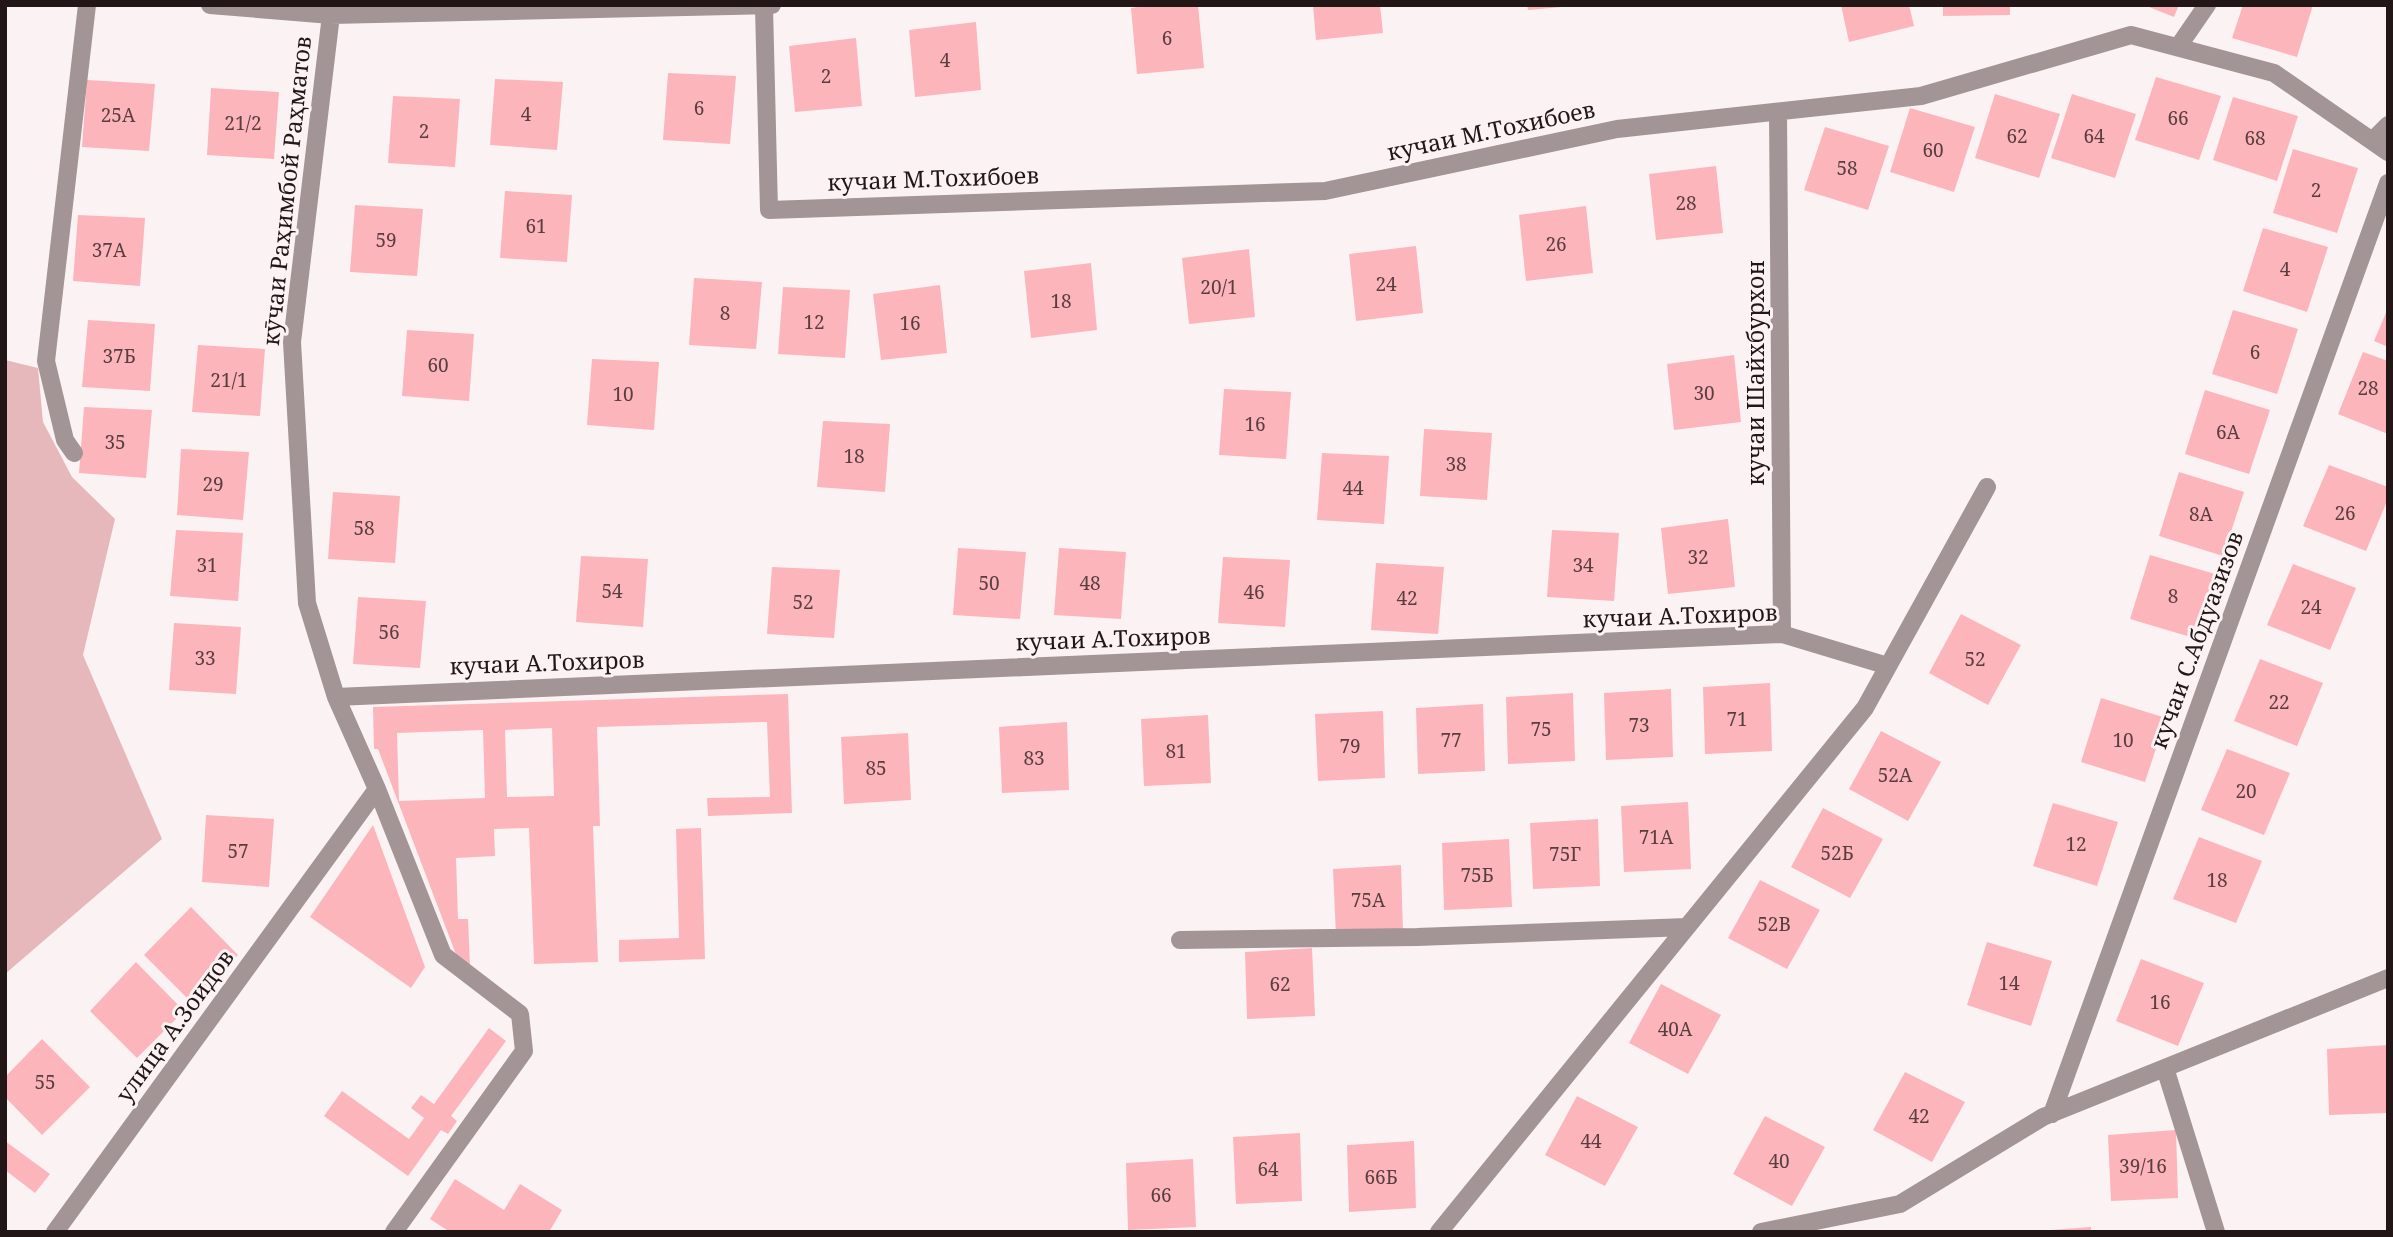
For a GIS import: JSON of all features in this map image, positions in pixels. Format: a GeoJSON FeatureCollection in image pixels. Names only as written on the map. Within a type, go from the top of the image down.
{"type":"FeatureCollection","features":[{"type":"Feature","properties":{"kind":"street"},"geometry":{"type":"LineString","coordinates":[[74,453],[65,440],[46,360],[87,5]]}},
{"type":"Feature","properties":{"kind":"street","name":"кӯчаи Раҳимбой Раҳматов"},"geometry":{"type":"LineString","coordinates":[[210,5],[339,12],[768,6]]}},
{"type":"Feature","properties":{"kind":"street"},"geometry":{"type":"LineString","coordinates":[[2178,47],[2207,5]]}},
{"type":"Feature","properties":{"kind":"street","name":"кучаи М.Тохибоев"},"geometry":{"type":"LineString","coordinates":[[768,6],[769,209],[1325,191],[1616,129],[1921,96],[2131,35],[2274,73],[2388,152]]}},
{"type":"Feature","properties":{"kind":"street","name":"кӯчаи Раҳимбой Раҳматов"},"geometry":{"type":"LineString","coordinates":[[339,12],[292,342],[307,603],[336,696],[377,789],[443,955],[520,1014],[524,1051],[394,1232]]}},
{"type":"Feature","properties":{"kind":"street","name":"кучаи Шайхбурхон"},"geometry":{"type":"LineString","coordinates":[[1778,112],[1782,634]]}},
{"type":"Feature","properties":{"kind":"street"},"geometry":{"type":"LineString","coordinates":[[2372,141],[2388,125]]}},
{"type":"Feature","properties":{"kind":"street","name":"кучаи С.Абдуазизов"},"geometry":{"type":"LineString","coordinates":[[2052,1114],[2388,183]]}},
{"type":"Feature","properties":{"kind":"street"},"geometry":{"type":"LineString","coordinates":[[1439,1232],[1865,708],[1987,487]]}},
{"type":"Feature","properties":{"kind":"street","name":"кучаи А.Тохиров"},"geometry":{"type":"LineString","coordinates":[[336,696],[1782,634],[1888,666]]}},
{"type":"Feature","properties":{"kind":"street","name":"улица А.Зоидов"},"geometry":{"type":"LineString","coordinates":[[55,1232],[377,789]]}},
{"type":"Feature","properties":{"kind":"street"},"geometry":{"type":"LineString","coordinates":[[1180,940],[1417,937],[1687,927]]}},
{"type":"Feature","properties":{"kind":"street"},"geometry":{"type":"LineString","coordinates":[[1760,1232],[1900,1204],[2052,1114],[2388,978]]}},
{"type":"Feature","properties":{"kind":"street"},"geometry":{"type":"LineString","coordinates":[[2165,1068],[2216,1232]]}},
{"type":"Feature","properties":{"kind":"shaded area"},"geometry":{"type":"Polygon","coordinates":[[[5,360],[38,368],[43,422],[72,477],[115,519],[83,655],[162,839],[5,974],[5,360]]]}},
{"type":"Feature","properties":{"kind":"building"},"geometry":{"type":"Polygon","coordinates":[[[1151,5],[1198,5],[1204,68],[1137,74],[1131,8],[1151,5]]]}},
{"type":"Feature","properties":{"kind":"building"},"geometry":{"type":"Polygon","coordinates":[[[1313,5],[1380,5],[1383,33],[1316,40],[1313,5]]]}},
{"type":"Feature","properties":{"kind":"building"},"geometry":{"type":"Polygon","coordinates":[[[1527,5],[1562,5],[1562,7],[1528,10],[1527,5]]]}},
{"type":"Feature","properties":{"kind":"building"},"geometry":{"type":"Polygon","coordinates":[[[1841,5],[1909,5],[1914,26],[1849,42],[1841,5]]]}},
{"type":"Feature","properties":{"kind":"building"},"geometry":{"type":"Polygon","coordinates":[[[1943,5],[2010,5],[2010,15],[1943,16],[1943,5]]]}},
{"type":"Feature","properties":{"kind":"building"},"geometry":{"type":"Polygon","coordinates":[[[2144,5],[2179,5],[2174,17],[2144,5]]]}},
{"type":"Feature","properties":{"kind":"building"},"geometry":{"type":"Polygon","coordinates":[[[2243,5],[2313,5],[2297,57],[2232,38],[2243,5]]]}},
{"type":"Feature","properties":{"kind":"building"},"geometry":{"type":"Polygon","coordinates":[[[976,22],[981,90],[915,97],[909,30],[976,22]]]}},
{"type":"Feature","properties":{"kind":"building"},"geometry":{"type":"Polygon","coordinates":[[[856,38],[862,106],[795,112],[789,46],[856,38]]]}},
{"type":"Feature","properties":{"kind":"building"},"geometry":{"type":"Polygon","coordinates":[[[668,73],[736,76],[730,144],[663,140],[668,73]]]}},
{"type":"Feature","properties":{"kind":"building"},"geometry":{"type":"Polygon","coordinates":[[[2156,77],[2221,96],[2199,160],[2135,140],[2156,77]]]}},
{"type":"Feature","properties":{"kind":"building"},"geometry":{"type":"Polygon","coordinates":[[[495,79],[563,82],[557,150],[490,145],[495,79]]]}},
{"type":"Feature","properties":{"kind":"building"},"geometry":{"type":"Polygon","coordinates":[[[87,80],[155,84],[149,151],[82,147],[87,80]]]}},
{"type":"Feature","properties":{"kind":"building"},"geometry":{"type":"Polygon","coordinates":[[[211,88],[279,92],[274,159],[207,155],[211,88]]]}},
{"type":"Feature","properties":{"kind":"building"},"geometry":{"type":"Polygon","coordinates":[[[1995,94],[2060,114],[2039,178],[1975,158],[1995,94]]]}},
{"type":"Feature","properties":{"kind":"building"},"geometry":{"type":"Polygon","coordinates":[[[2072,94],[2136,114],[2115,178],[2051,158],[2072,94]]]}},
{"type":"Feature","properties":{"kind":"building"},"geometry":{"type":"Polygon","coordinates":[[[393,96],[460,99],[455,167],[388,163],[393,96]]]}},
{"type":"Feature","properties":{"kind":"building"},"geometry":{"type":"Polygon","coordinates":[[[2233,97],[2298,116],[2277,181],[2213,160],[2233,97]]]}},
{"type":"Feature","properties":{"kind":"building"},"geometry":{"type":"Polygon","coordinates":[[[1910,108],[1975,127],[1954,192],[1890,172],[1910,108]]]}},
{"type":"Feature","properties":{"kind":"building"},"geometry":{"type":"Polygon","coordinates":[[[1825,127],[1889,146],[1868,210],[1804,190],[1825,127]]]}},
{"type":"Feature","properties":{"kind":"building"},"geometry":{"type":"Polygon","coordinates":[[[2293,149],[2358,168],[2337,233],[2273,213],[2293,149]]]}},
{"type":"Feature","properties":{"kind":"building"},"geometry":{"type":"Polygon","coordinates":[[[1716,166],[1723,233],[1656,240],[1649,174],[1716,166]]]}},
{"type":"Feature","properties":{"kind":"building"},"geometry":{"type":"Polygon","coordinates":[[[505,191],[572,195],[567,262],[500,258],[505,191]]]}},
{"type":"Feature","properties":{"kind":"building"},"geometry":{"type":"Polygon","coordinates":[[[355,205],[423,209],[417,276],[350,272],[355,205]]]}},
{"type":"Feature","properties":{"kind":"building"},"geometry":{"type":"Polygon","coordinates":[[[1586,206],[1593,273],[1526,281],[1519,215],[1586,206]]]}},
{"type":"Feature","properties":{"kind":"building"},"geometry":{"type":"Polygon","coordinates":[[[78,215],[145,218],[140,286],[73,281],[78,215]]]}},
{"type":"Feature","properties":{"kind":"building"},"geometry":{"type":"Polygon","coordinates":[[[2263,228],[2328,247],[2307,312],[2243,291],[2263,228]]]}},
{"type":"Feature","properties":{"kind":"building"},"geometry":{"type":"Polygon","coordinates":[[[1416,246],[1423,313],[1356,321],[1349,254],[1416,246]]]}},
{"type":"Feature","properties":{"kind":"building"},"geometry":{"type":"Polygon","coordinates":[[[1249,249],[1255,317],[1189,324],[1182,258],[1249,249]]]}},
{"type":"Feature","properties":{"kind":"building"},"geometry":{"type":"Polygon","coordinates":[[[1091,263],[1097,330],[1031,338],[1024,271],[1091,263]]]}},
{"type":"Feature","properties":{"kind":"building"},"geometry":{"type":"Polygon","coordinates":[[[694,278],[762,282],[756,349],[689,345],[694,278]]]}},
{"type":"Feature","properties":{"kind":"building"},"geometry":{"type":"Polygon","coordinates":[[[940,285],[947,353],[881,360],[873,294],[940,285]]]}},
{"type":"Feature","properties":{"kind":"building"},"geometry":{"type":"Polygon","coordinates":[[[783,287],[850,290],[845,358],[778,354],[783,287]]]}},
{"type":"Feature","properties":{"kind":"building"},"geometry":{"type":"Polygon","coordinates":[[[2388,308],[2388,347],[2374,341],[2388,308]]]}},
{"type":"Feature","properties":{"kind":"building"},"geometry":{"type":"Polygon","coordinates":[[[2233,310],[2298,329],[2277,394],[2212,374],[2233,310]]]}},
{"type":"Feature","properties":{"kind":"building"},"geometry":{"type":"Polygon","coordinates":[[[88,320],[155,324],[150,391],[82,387],[88,320]]]}},
{"type":"Feature","properties":{"kind":"building"},"geometry":{"type":"Polygon","coordinates":[[[407,330],[474,334],[469,401],[402,396],[407,330]]]}},
{"type":"Feature","properties":{"kind":"building"},"geometry":{"type":"Polygon","coordinates":[[[198,345],[265,349],[260,416],[192,412],[198,345]]]}},
{"type":"Feature","properties":{"kind":"building"},"geometry":{"type":"Polygon","coordinates":[[[2363,352],[2388,361],[2388,434],[2338,414],[2363,352]]]}},
{"type":"Feature","properties":{"kind":"building"},"geometry":{"type":"Polygon","coordinates":[[[1734,355],[1741,422],[1674,430],[1667,364],[1734,355]]]}},
{"type":"Feature","properties":{"kind":"building"},"geometry":{"type":"Polygon","coordinates":[[[592,359],[659,362],[654,430],[587,425],[592,359]]]}},
{"type":"Feature","properties":{"kind":"building"},"geometry":{"type":"Polygon","coordinates":[[[1224,389],[1291,392],[1286,459],[1219,455],[1224,389]]]}},
{"type":"Feature","properties":{"kind":"building"},"geometry":{"type":"Polygon","coordinates":[[[2205,390],[2270,410],[2249,474],[2185,454],[2205,390]]]}},
{"type":"Feature","properties":{"kind":"building"},"geometry":{"type":"Polygon","coordinates":[[[84,407],[152,410],[146,478],[79,473],[84,407]]]}},
{"type":"Feature","properties":{"kind":"building"},"geometry":{"type":"Polygon","coordinates":[[[823,421],[890,424],[885,492],[817,487],[823,421]]]}},
{"type":"Feature","properties":{"kind":"building"},"geometry":{"type":"Polygon","coordinates":[[[1424,429],[1492,433],[1487,500],[1420,496],[1424,429]]]}},
{"type":"Feature","properties":{"kind":"building"},"geometry":{"type":"Polygon","coordinates":[[[181,449],[249,452],[243,520],[177,515],[181,449]]]}},
{"type":"Feature","properties":{"kind":"building"},"geometry":{"type":"Polygon","coordinates":[[[1322,453],[1389,456],[1384,524],[1317,520],[1322,453]]]}},
{"type":"Feature","properties":{"kind":"building"},"geometry":{"type":"Polygon","coordinates":[[[2329,465],[2388,487],[2388,499],[2366,551],[2303,526],[2329,465]]]}},
{"type":"Feature","properties":{"kind":"building"},"geometry":{"type":"Polygon","coordinates":[[[2179,472],[2244,492],[2223,556],[2159,536],[2179,472]]]}},
{"type":"Feature","properties":{"kind":"building"},"geometry":{"type":"Polygon","coordinates":[[[333,492],[400,496],[395,563],[328,559],[333,492]]]}},
{"type":"Feature","properties":{"kind":"building"},"geometry":{"type":"Polygon","coordinates":[[[1728,519],[1735,587],[1668,594],[1661,528],[1728,519]]]}},
{"type":"Feature","properties":{"kind":"building"},"geometry":{"type":"Polygon","coordinates":[[[176,530],[243,533],[238,601],[170,596],[176,530]]]}},
{"type":"Feature","properties":{"kind":"building"},"geometry":{"type":"Polygon","coordinates":[[[1552,530],[1619,533],[1614,601],[1547,597],[1552,530]]]}},
{"type":"Feature","properties":{"kind":"building"},"geometry":{"type":"Polygon","coordinates":[[[958,548],[1026,552],[1020,619],[953,615],[958,548]]]}},
{"type":"Feature","properties":{"kind":"building"},"geometry":{"type":"Polygon","coordinates":[[[1059,548],[1126,552],[1121,619],[1054,615],[1059,548]]]}},
{"type":"Feature","properties":{"kind":"building"},"geometry":{"type":"Polygon","coordinates":[[[2150,555],[2215,574],[2194,638],[2130,619],[2150,555]]]}},
{"type":"Feature","properties":{"kind":"building"},"geometry":{"type":"Polygon","coordinates":[[[581,556],[648,559],[643,627],[576,622],[581,556]]]}},
{"type":"Feature","properties":{"kind":"building"},"geometry":{"type":"Polygon","coordinates":[[[1223,557],[1290,560],[1285,627],[1218,623],[1223,557]]]}},
{"type":"Feature","properties":{"kind":"building"},"geometry":{"type":"Polygon","coordinates":[[[1376,563],[1444,567],[1438,634],[1371,630],[1376,563]]]}},
{"type":"Feature","properties":{"kind":"building"},"geometry":{"type":"Polygon","coordinates":[[[2293,564],[2356,588],[2330,650],[2267,625],[2293,564]]]}},
{"type":"Feature","properties":{"kind":"building"},"geometry":{"type":"Polygon","coordinates":[[[772,567],[840,570],[834,638],[767,634],[772,567]]]}},
{"type":"Feature","properties":{"kind":"building"},"geometry":{"type":"Polygon","coordinates":[[[358,597],[426,601],[420,668],[353,664],[358,597]]]}},
{"type":"Feature","properties":{"kind":"building"},"geometry":{"type":"Polygon","coordinates":[[[1961,614],[2021,645],[1988,705],[1929,673],[1961,614]]]}},
{"type":"Feature","properties":{"kind":"building"},"geometry":{"type":"Polygon","coordinates":[[[174,623],[241,627],[236,694],[169,690],[174,623]]]}},
{"type":"Feature","properties":{"kind":"building"},"geometry":{"type":"Polygon","coordinates":[[[2260,659],[2323,683],[2297,746],[2234,721],[2260,659]]]}},
{"type":"Feature","properties":{"kind":"building"},"geometry":{"type":"Polygon","coordinates":[[[1770,683],[1772,751],[1705,754],[1703,687],[1770,683]]]}},
{"type":"Feature","properties":{"kind":"building"},"geometry":{"type":"Polygon","coordinates":[[[1671,689],[1673,757],[1606,760],[1604,693],[1671,689]]]}},
{"type":"Feature","properties":{"kind":"building"},"geometry":{"type":"Polygon","coordinates":[[[1573,693],[1575,761],[1508,764],[1506,697],[1573,693]]]}},
{"type":"Feature","properties":{"kind":"building"},"geometry":{"type":"Polygon","coordinates":[[[788,694],[792,813],[708,816],[707,798],[770,797],[767,722],[597,727],[600,826],[593,826],[598,962],[534,964],[529,828],[494,829],[495,856],[456,858],[458,919],[468,919],[470,966],[457,957],[378,749],[374,749],[373,707],[788,694]],[[552,728],[505,730],[507,797],[554,796],[552,728]],[[483,730],[397,733],[399,801],[485,798],[483,730]]]}},
{"type":"Feature","properties":{"kind":"building"},"geometry":{"type":"Polygon","coordinates":[[[2101,698],[2166,718],[2145,782],[2081,762],[2101,698]]]}},
{"type":"Feature","properties":{"kind":"building"},"geometry":{"type":"Polygon","coordinates":[[[1483,704],[1485,771],[1418,774],[1416,708],[1483,704]]]}},
{"type":"Feature","properties":{"kind":"building"},"geometry":{"type":"Polygon","coordinates":[[[1383,711],[1385,778],[1318,781],[1315,714],[1383,711]]]}},
{"type":"Feature","properties":{"kind":"building"},"geometry":{"type":"Polygon","coordinates":[[[1208,715],[1211,783],[1144,786],[1141,719],[1208,715]]]}},
{"type":"Feature","properties":{"kind":"building"},"geometry":{"type":"Polygon","coordinates":[[[1067,722],[1069,790],[1002,793],[999,727],[1067,722]]]}},
{"type":"Feature","properties":{"kind":"building"},"geometry":{"type":"Polygon","coordinates":[[[1881,731],[1941,762],[1908,821],[1849,789],[1881,731]]]}},
{"type":"Feature","properties":{"kind":"building"},"geometry":{"type":"Polygon","coordinates":[[[908,733],[911,800],[844,804],[841,737],[908,733]]]}},
{"type":"Feature","properties":{"kind":"building"},"geometry":{"type":"Polygon","coordinates":[[[2227,749],[2290,773],[2264,835],[2201,810],[2227,749]]]}},
{"type":"Feature","properties":{"kind":"building"},"geometry":{"type":"Polygon","coordinates":[[[1688,802],[1691,869],[1624,872],[1621,806],[1688,802]]]}},
{"type":"Feature","properties":{"kind":"building"},"geometry":{"type":"Polygon","coordinates":[[[2053,803],[2118,822],[2097,886],[2033,866],[2053,803]]]}},
{"type":"Feature","properties":{"kind":"building"},"geometry":{"type":"Polygon","coordinates":[[[1823,808],[1883,839],[1850,898],[1791,867],[1823,808]]]}},
{"type":"Feature","properties":{"kind":"building"},"geometry":{"type":"Polygon","coordinates":[[[206,815],[274,819],[269,887],[202,882],[206,815]]]}},
{"type":"Feature","properties":{"kind":"building"},"geometry":{"type":"Polygon","coordinates":[[[1598,819],[1600,886],[1533,889],[1530,823],[1598,819]]]}},
{"type":"Feature","properties":{"kind":"building"},"geometry":{"type":"Polygon","coordinates":[[[373,825],[425,967],[411,988],[310,917],[373,825]]]}},
{"type":"Feature","properties":{"kind":"building"},"geometry":{"type":"Polygon","coordinates":[[[701,828],[705,959],[619,962],[619,940],[679,938],[676,829],[701,828]]]}},
{"type":"Feature","properties":{"kind":"building"},"geometry":{"type":"Polygon","coordinates":[[[2199,837],[2262,861],[2236,923],[2173,899],[2199,837]]]}},
{"type":"Feature","properties":{"kind":"building"},"geometry":{"type":"Polygon","coordinates":[[[1509,839],[1512,907],[1444,910],[1442,843],[1509,839]]]}},
{"type":"Feature","properties":{"kind":"building"},"geometry":{"type":"Polygon","coordinates":[[[1401,865],[1403,932],[1336,936],[1333,869],[1401,865]]]}},
{"type":"Feature","properties":{"kind":"building"},"geometry":{"type":"Polygon","coordinates":[[[1760,880],[1820,910],[1787,969],[1728,938],[1760,880]]]}},
{"type":"Feature","properties":{"kind":"building"},"geometry":{"type":"Polygon","coordinates":[[[191,907],[238,955],[191,1002],[144,955],[191,907]]]}},
{"type":"Feature","properties":{"kind":"building"},"geometry":{"type":"Polygon","coordinates":[[[1987,942],[2052,961],[2031,1026],[1967,1005],[1987,942]]]}},
{"type":"Feature","properties":{"kind":"building"},"geometry":{"type":"Polygon","coordinates":[[[1312,948],[1315,1016],[1247,1019],[1245,952],[1312,948]]]}},
{"type":"Feature","properties":{"kind":"building"},"geometry":{"type":"Polygon","coordinates":[[[2141,959],[2204,983],[2178,1046],[2116,1021],[2141,959]]]}},
{"type":"Feature","properties":{"kind":"building"},"geometry":{"type":"Polygon","coordinates":[[[136,962],[184,1011],[137,1058],[90,1011],[136,962]]]}},
{"type":"Feature","properties":{"kind":"building"},"geometry":{"type":"Polygon","coordinates":[[[1661,984],[1721,1015],[1688,1074],[1629,1043],[1661,984]]]}},
{"type":"Feature","properties":{"kind":"building"},"geometry":{"type":"Polygon","coordinates":[[[489,1028],[506,1041],[451,1116],[457,1121],[448,1134],[441,1130],[408,1176],[324,1116],[342,1091],[409,1139],[424,1118],[411,1108],[421,1095],[434,1104],[489,1028]]]}},
{"type":"Feature","properties":{"kind":"building"},"geometry":{"type":"Polygon","coordinates":[[[42,1039],[90,1087],[42,1135],[5,1097],[5,1077],[42,1039]]]}},
{"type":"Feature","properties":{"kind":"building"},"geometry":{"type":"Polygon","coordinates":[[[2388,1045],[2388,1113],[2329,1115],[2327,1049],[2388,1045]]]}},
{"type":"Feature","properties":{"kind":"building"},"geometry":{"type":"Polygon","coordinates":[[[1905,1072],[1965,1102],[1932,1162],[1873,1130],[1905,1072]]]}},
{"type":"Feature","properties":{"kind":"building"},"geometry":{"type":"Polygon","coordinates":[[[1577,1096],[1638,1127],[1605,1186],[1545,1155],[1577,1096]]]}},
{"type":"Feature","properties":{"kind":"building"},"geometry":{"type":"Polygon","coordinates":[[[1765,1116],[1825,1147],[1792,1206],[1733,1174],[1765,1116]]]}},
{"type":"Feature","properties":{"kind":"building"},"geometry":{"type":"Polygon","coordinates":[[[2176,1130],[2178,1198],[2111,1201],[2108,1135],[2176,1130]]]}},
{"type":"Feature","properties":{"kind":"building"},"geometry":{"type":"Polygon","coordinates":[[[1300,1133],[1302,1201],[1236,1204],[1233,1137],[1300,1133]]]}},
{"type":"Feature","properties":{"kind":"building"},"geometry":{"type":"Polygon","coordinates":[[[5,1141],[50,1174],[35,1193],[5,1170],[5,1141]]]}},
{"type":"Feature","properties":{"kind":"building"},"geometry":{"type":"Polygon","coordinates":[[[1414,1141],[1416,1208],[1349,1212],[1347,1145],[1414,1141]]]}},
{"type":"Feature","properties":{"kind":"building"},"geometry":{"type":"Polygon","coordinates":[[[1193,1159],[1196,1227],[1128,1230],[1126,1163],[1193,1159]]]}},
{"type":"Feature","properties":{"kind":"building"},"geometry":{"type":"Polygon","coordinates":[[[455,1179],[504,1210],[520,1184],[562,1210],[549,1232],[450,1232],[430,1219],[455,1179]]]}},
{"type":"Feature","properties":{"kind":"building"},"geometry":{"type":"Polygon","coordinates":[[[2091,1227],[2091,1232],[2051,1232],[2051,1230],[2091,1227]]]}}]}
